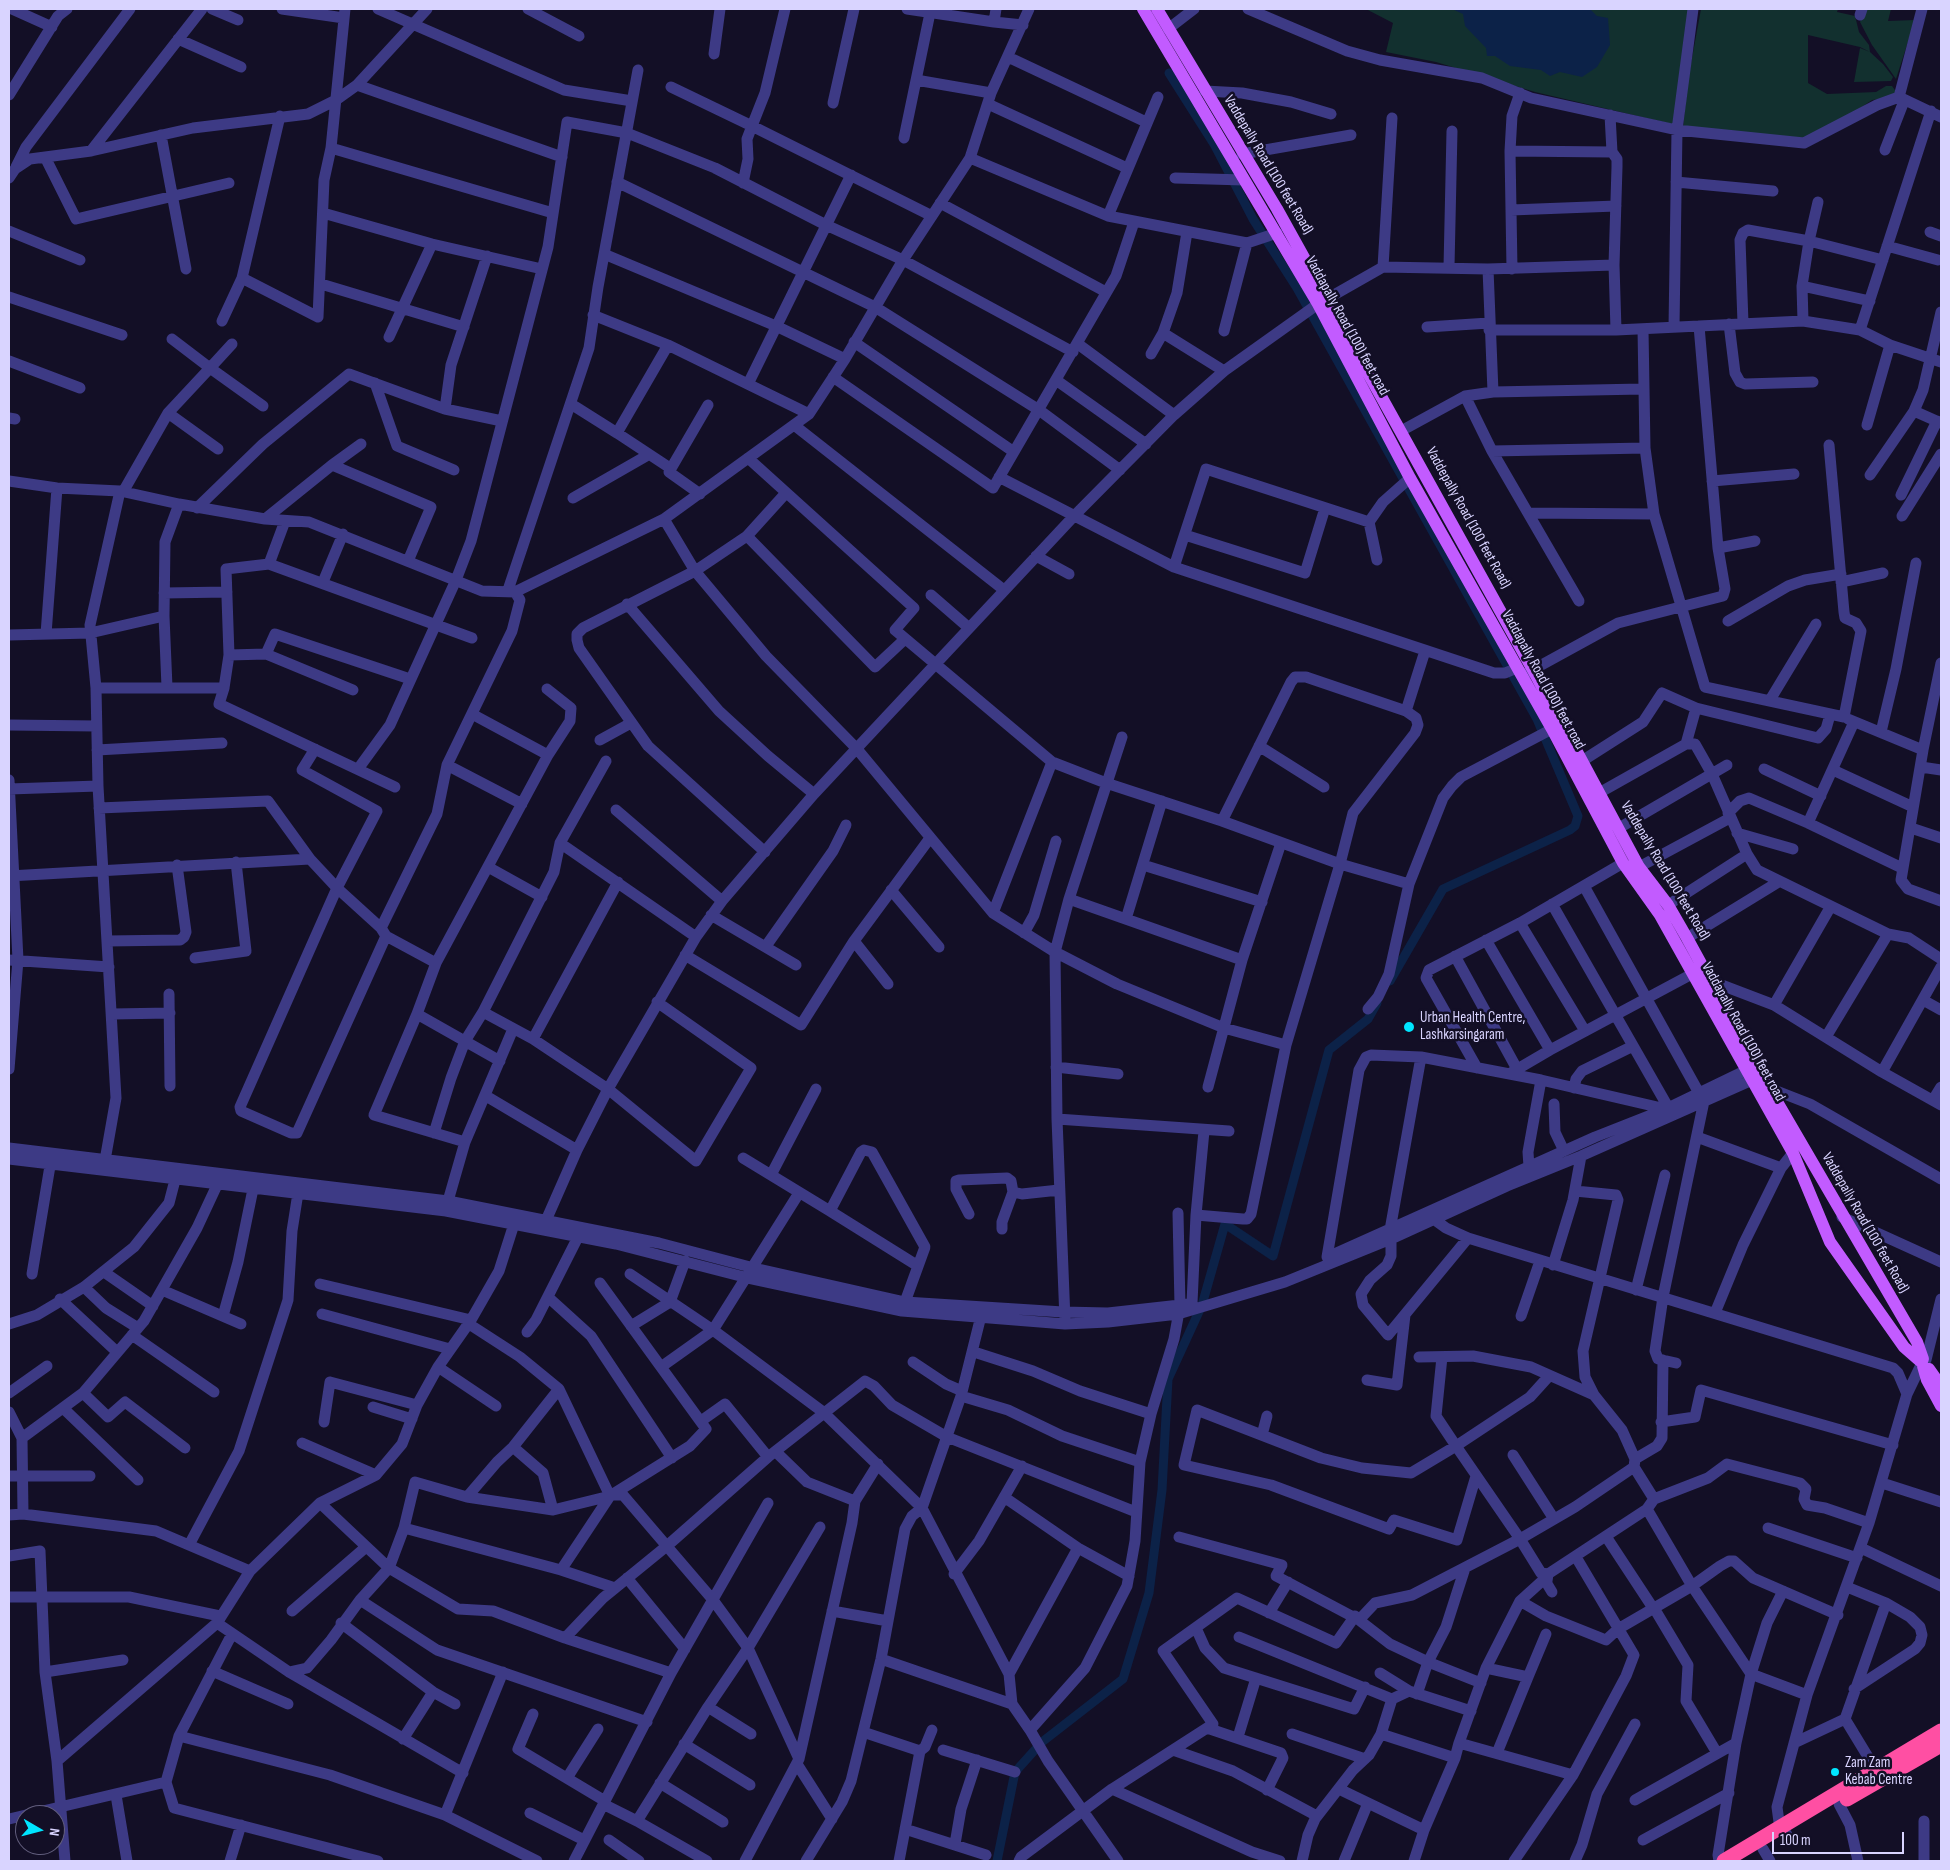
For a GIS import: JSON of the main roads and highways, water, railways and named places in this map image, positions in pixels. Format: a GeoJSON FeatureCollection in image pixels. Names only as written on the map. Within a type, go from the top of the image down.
{"type":"FeatureCollection","features":[{"type":"Feature","properties":{"kind":"highway"},"geometry":{"type":"LineString","coordinates":[[1743,1861],[1766,1855],[1784,1831],[1876,1770],[1941,1731]]}},
{"type":"Feature","properties":{"kind":"highway"},"geometry":{"type":"LineString","coordinates":[[1724,1861],[1839,1804],[1941,1745]]}},
{"type":"Feature","properties":{"kind":"main road","name":"Vaddapally Road (100) feet road"},"geometry":{"type":"LineString","coordinates":[[1143,9],[1267,236],[1315,306],[1405,481],[1464,570],[1518,671],[1545,732],[1598,799],[1613,826],[1623,862],[1660,915],[1692,974],[1754,1073],[1793,1153],[1830,1242],[1904,1347],[1923,1363]]}},
{"type":"Feature","properties":{"kind":"main road","name":"Vaddepally Road (100 feet Road)"},"geometry":{"type":"LineString","coordinates":[[1157,9],[1242,154],[1277,209],[1315,306],[1401,431],[1518,671],[1582,761],[1598,799]]}},
{"type":"Feature","properties":{"kind":"main road","name":"Vaddepally Road (100 feet Road)"},"geometry":{"type":"LineString","coordinates":[[1613,826],[1639,866],[1668,905],[1711,981],[1754,1073],[1768,1088],[1917,1342],[1923,1363]]}},
{"type":"Feature","properties":{"kind":"main road"},"geometry":{"type":"LineString","coordinates":[[1923,1363],[1941,1386]]}},
{"type":"Feature","properties":{"kind":"main road"},"geometry":{"type":"LineString","coordinates":[[1923,1363],[1927,1380],[1941,1406]]}},
{"type":"Feature","properties":{"kind":"water"},"geometry":{"type":"Polygon","coordinates":[[[1452,9],[1590,9],[1597,16],[1608,18],[1610,45],[1597,67],[1582,77],[1560,72],[1550,76],[1541,70],[1510,66],[1495,56],[1487,56],[1486,48],[1465,26],[1463,14],[1452,9]]]}},
{"type":"Feature","properties":{"kind":"waterway"},"geometry":{"type":"LineString","coordinates":[[1169,73],[1214,144],[1253,219],[1297,288],[1537,719],[1578,816],[1575,826],[1570,830],[1443,889],[1390,981]]}},
{"type":"Feature","properties":{"kind":"waterway"},"geometry":{"type":"LineString","coordinates":[[997,1861],[1015,1772],[1042,1742],[1123,1679],[1149,1593],[1162,1490],[1168,1379],[1202,1305],[1225,1224],[1273,1256],[1329,1050],[1368,1019],[1377,1003]]}},
{"type":"Feature","properties":{"kind":"place","name":"Urban Health Centre, Lashkarsingaram"},"geometry":{"type":"Point","coordinates":[1409,1027]}},
{"type":"Feature","properties":{"kind":"place","name":"Zam Zam Kebab Centre"},"geometry":{"type":"Point","coordinates":[1835,1772]}}]}
